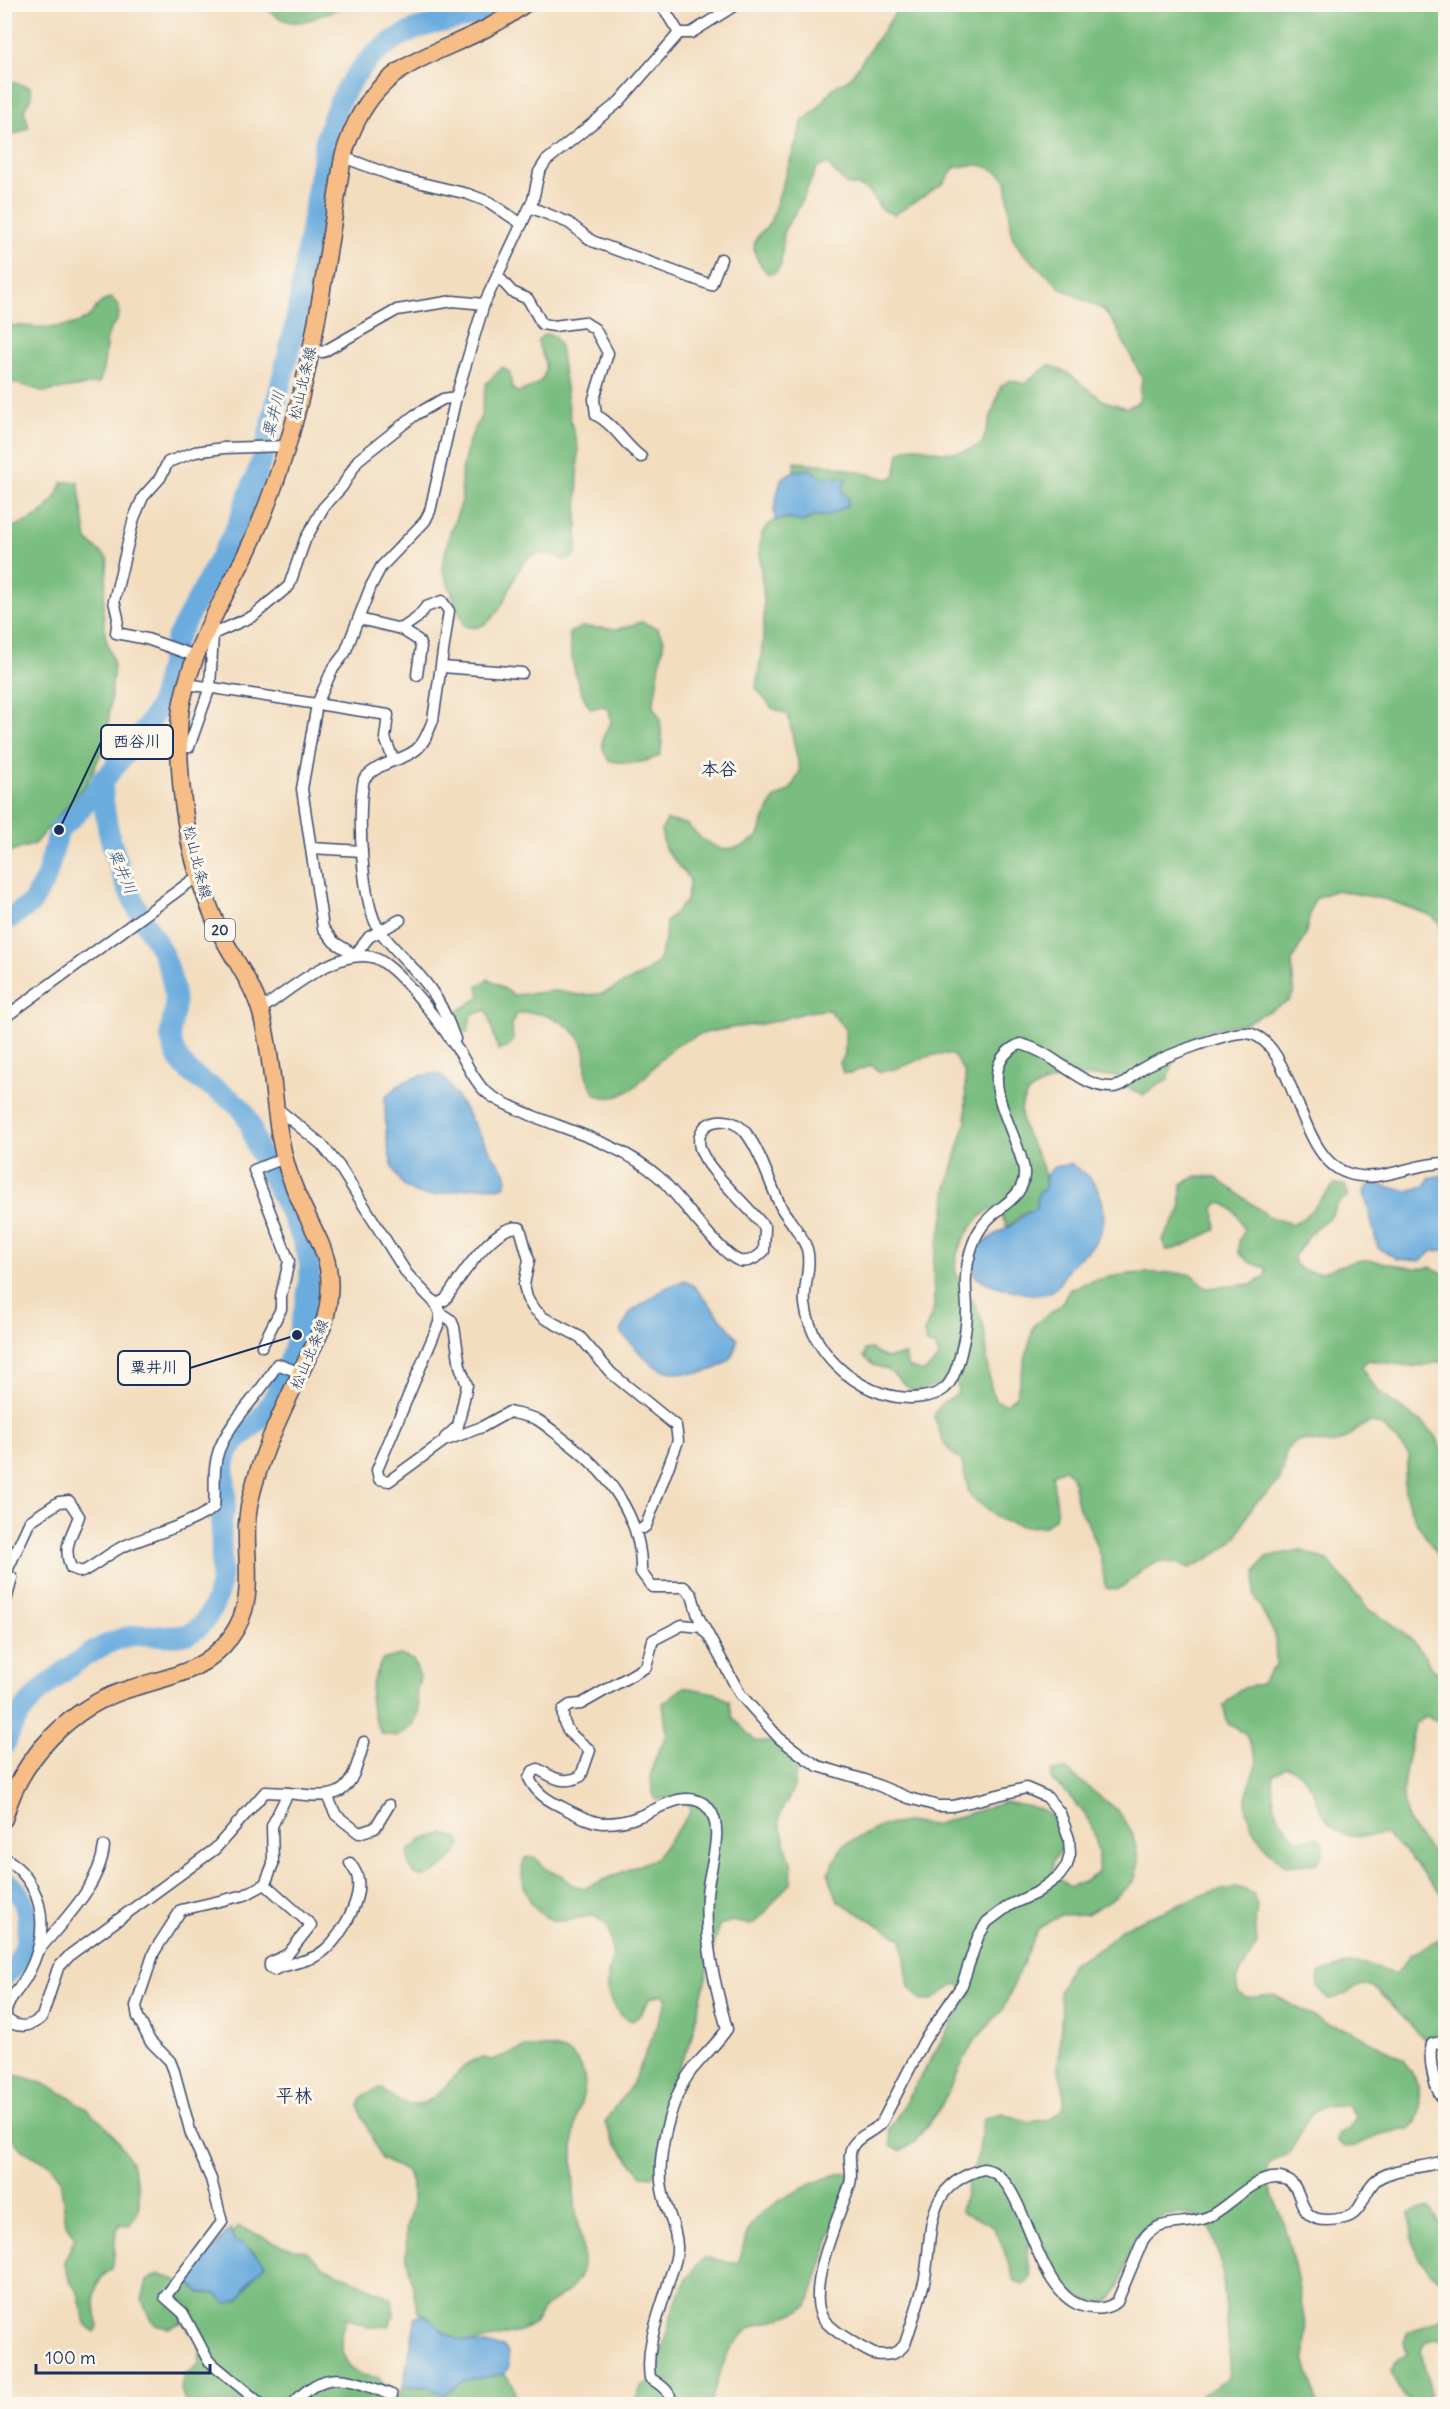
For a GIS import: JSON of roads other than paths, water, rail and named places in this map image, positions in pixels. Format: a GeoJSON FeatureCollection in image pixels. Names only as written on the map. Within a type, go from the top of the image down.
{"type":"FeatureCollection","features":[{"type":"Feature","properties":{"kind":"main road","name":"松山北条線"},"geometry":{"type":"LineString","coordinates":[[4,1819],[23,1773],[34,1757],[77,1715],[131,1688],[197,1668],[219,1652],[241,1622],[247,1602],[249,1579],[247,1525],[254,1484],[296,1371],[323,1326],[330,1304],[330,1270],[323,1244],[279,1160],[261,1010],[216,922],[198,876],[181,786],[179,747],[182,704],[191,654],[209,632],[246,554],[282,446],[310,350],[343,157],[350,132],[377,89],[397,71],[521,6]]}},
{"type":"Feature","properties":{"kind":"street"},"geometry":{"type":"LineString","coordinates":[[661,4],[679,33]]}},
{"type":"Feature","properties":{"kind":"street"},"geometry":{"type":"LineString","coordinates":[[355,955],[334,942],[323,928],[302,789],[317,704],[332,670],[345,653],[371,585],[381,567],[425,521],[430,511],[456,397],[484,304],[530,207],[539,172],[546,161],[619,102],[679,33],[691,33],[737,4]]}},
{"type":"Feature","properties":{"kind":"street"},"geometry":{"type":"LineString","coordinates":[[343,157],[396,177],[468,194],[489,202],[522,224]]}},
{"type":"Feature","properties":{"kind":"street"},"geometry":{"type":"LineString","coordinates":[[530,207],[569,223],[592,241],[711,285],[721,259]]}},
{"type":"Feature","properties":{"kind":"street"},"geometry":{"type":"LineString","coordinates":[[497,275],[512,292],[528,299],[542,324],[554,326],[584,322],[595,329],[608,353],[594,399],[596,415],[608,421],[615,434],[641,457]]}},
{"type":"Feature","properties":{"kind":"street"},"geometry":{"type":"LineString","coordinates":[[310,350],[323,352],[397,310],[453,301],[484,304]]}},
{"type":"Feature","properties":{"kind":"street"},"geometry":{"type":"LineString","coordinates":[[179,747],[189,747],[210,687],[209,632],[253,616],[289,586],[305,540],[323,508],[342,486],[358,460],[415,415],[444,399],[456,397]]}},
{"type":"Feature","properties":{"kind":"street"},"geometry":{"type":"LineString","coordinates":[[191,654],[116,633],[116,592],[121,563],[138,507],[168,462],[177,458],[195,452],[256,445],[282,446]]}},
{"type":"Feature","properties":{"kind":"street"},"geometry":{"type":"LineString","coordinates":[[401,629],[417,618],[426,607],[442,601],[447,604],[450,618],[433,720],[418,748],[372,770],[364,778],[361,810],[362,851],[373,916],[380,930],[432,991],[450,1027],[455,1045]]}},
{"type":"Feature","properties":{"kind":"street"},"geometry":{"type":"LineString","coordinates":[[359,619],[401,629],[418,640],[421,646],[417,675]]}},
{"type":"Feature","properties":{"kind":"street"},"geometry":{"type":"LineString","coordinates":[[442,667],[522,674]]}},
{"type":"Feature","properties":{"kind":"street"},"geometry":{"type":"LineString","coordinates":[[187,684],[388,715],[385,738],[393,759]]}},
{"type":"Feature","properties":{"kind":"street"},"geometry":{"type":"LineString","coordinates":[[311,848],[362,851]]}},
{"type":"Feature","properties":{"kind":"street"},"geometry":{"type":"LineString","coordinates":[[4,1018],[198,876]]}},
{"type":"Feature","properties":{"kind":"street"},"geometry":{"type":"LineString","coordinates":[[355,955],[359,947],[380,930],[400,920]]}},
{"type":"Feature","properties":{"kind":"street"},"geometry":{"type":"LineString","coordinates":[[261,1010],[339,959],[355,955],[375,958],[388,966],[421,1001],[455,1045],[484,1090],[513,1108],[622,1152],[641,1162],[673,1191],[727,1254],[741,1261],[755,1259],[764,1251],[765,1228],[706,1161],[700,1147],[701,1135],[708,1125],[726,1119],[737,1123],[747,1134],[783,1210],[807,1249],[805,1302],[808,1320],[816,1339],[841,1371],[879,1391],[899,1396],[921,1397],[938,1392],[945,1388],[952,1378],[966,1332],[966,1277],[972,1247],[988,1217],[1014,1199],[1021,1188],[1024,1171],[1003,1113],[998,1076],[1005,1054],[1020,1044],[1035,1047],[1092,1083],[1114,1087],[1126,1083],[1143,1068],[1157,1062],[1219,1038],[1247,1033],[1257,1037],[1274,1053],[1321,1155],[1338,1169],[1355,1176],[1388,1175],[1446,1163]]}},
{"type":"Feature","properties":{"kind":"street"},"geometry":{"type":"LineString","coordinates":[[421,1001],[432,991]]}},
{"type":"Feature","properties":{"kind":"street"},"geometry":{"type":"LineString","coordinates":[[274,1106],[321,1144],[366,1204],[407,1274],[451,1320],[460,1366],[467,1385],[458,1426],[447,1434],[444,1441]]}},
{"type":"Feature","properties":{"kind":"street"},"geometry":{"type":"LineString","coordinates":[[262,1346],[281,1310],[281,1296],[289,1261],[254,1170],[279,1160]]}},
{"type":"Feature","properties":{"kind":"street"},"geometry":{"type":"LineString","coordinates":[[643,1528],[646,1526],[678,1441],[676,1426],[611,1373],[580,1337],[544,1318],[533,1308],[527,1298],[524,1284],[529,1260],[520,1228],[506,1229],[493,1238],[438,1309],[439,1323],[377,1470],[379,1479],[389,1481],[400,1476],[444,1441],[482,1427],[509,1412],[536,1419],[589,1457],[621,1500],[640,1543],[641,1572],[652,1587],[688,1589],[698,1616],[740,1694],[779,1738],[818,1766],[938,1806],[953,1806],[1026,1788],[1047,1797],[1059,1813],[1070,1839],[1067,1865],[1059,1876],[1036,1893],[1004,1908],[987,1922],[978,1937],[962,1986],[924,2041],[882,2122],[876,2129],[855,2142],[850,2151],[852,2172],[850,2182],[823,2261],[819,2304],[823,2318],[839,2332],[874,2354],[885,2355],[900,2350],[905,2344],[922,2293],[928,2236],[935,2209],[950,2188],[983,2169],[994,2172],[1015,2199],[1041,2260],[1062,2294],[1071,2303],[1100,2309],[1117,2302],[1143,2241],[1148,2231],[1155,2226],[1186,2223],[1208,2217],[1250,2187],[1276,2178],[1291,2182],[1305,2212],[1313,2217],[1323,2220],[1347,2218],[1363,2204],[1376,2180],[1404,2169],[1446,2160]]}},
{"type":"Feature","properties":{"kind":"street"},"geometry":{"type":"LineString","coordinates":[[4,1608],[12,1578],[5,1573],[26,1526],[59,1502],[69,1502],[77,1509],[79,1516],[67,1542],[66,1551],[71,1568],[82,1572],[120,1548],[153,1534],[175,1530],[214,1507],[215,1468],[219,1451],[238,1416],[268,1382],[277,1364],[296,1371]]}},
{"type":"Feature","properties":{"kind":"street"},"geometry":{"type":"LineString","coordinates":[[621,1500],[631,1508],[643,1528],[647,1561],[641,1572]]}},
{"type":"Feature","properties":{"kind":"street"},"geometry":{"type":"LineString","coordinates":[[671,2404],[671,2398],[665,2388],[650,2378],[647,2360],[650,2339],[661,2313],[677,2251],[675,2229],[662,2189],[661,2170],[671,2111],[677,2095],[692,2070],[713,2049],[727,2030],[710,1965],[706,1895],[715,1826],[711,1810],[698,1800],[680,1800],[622,1822],[601,1823],[549,1801],[537,1792],[530,1778],[538,1769],[558,1780],[574,1780],[581,1776],[590,1750],[565,1728],[563,1710],[581,1704],[646,1667],[653,1640],[682,1625],[692,1624],[701,1627],[712,1640]]}},
{"type":"Feature","properties":{"kind":"street"},"geometry":{"type":"LineString","coordinates":[[4,1857],[30,1880],[37,1893],[41,1924],[38,1951],[25,1982],[8,1996],[6,2018],[18,2026],[26,2026],[42,2017],[58,1968],[71,1954],[215,1849],[265,1792],[327,1796],[337,1794],[351,1781],[364,1742]]}},
{"type":"Feature","properties":{"kind":"street"},"geometry":{"type":"LineString","coordinates":[[261,2404],[208,2360],[183,2313],[165,2297],[222,2222],[211,2179],[190,2134],[174,2071],[170,2061],[150,2041],[138,2017],[136,2006],[154,1952],[181,1910],[245,1895],[265,1884],[273,1864],[272,1826],[288,1793]]}},
{"type":"Feature","properties":{"kind":"street"},"geometry":{"type":"LineString","coordinates":[[327,1796],[336,1815],[359,1833],[375,1828],[389,1805]]}},
{"type":"Feature","properties":{"kind":"street"},"geometry":{"type":"LineString","coordinates":[[38,1951],[74,1908],[99,1867],[104,1846]]}},
{"type":"Feature","properties":{"kind":"street"},"geometry":{"type":"LineString","coordinates":[[265,1884],[311,1925],[288,1954],[270,1963],[270,1967],[274,1970],[307,1961],[321,1954],[343,1927],[354,1909],[358,1886],[358,1877],[350,1863]]}},
{"type":"Feature","properties":{"kind":"street"},"geometry":{"type":"LineString","coordinates":[[1446,2041],[1432,2044],[1430,2051],[1438,2092],[1446,2101]]}},
{"type":"Feature","properties":{"kind":"street"},"geometry":{"type":"LineString","coordinates":[[293,2404],[306,2389],[329,2378],[344,2378],[392,2396]]}},
{"type":"Feature","properties":{"kind":"water"},"geometry":{"type":"Polygon","coordinates":[[[810,469],[822,478],[835,476],[846,479],[842,491],[848,499],[847,506],[828,516],[815,516],[802,522],[787,518],[775,520],[774,509],[781,479],[794,471],[810,469]]]}},
{"type":"Feature","properties":{"kind":"water"},"geometry":{"type":"Polygon","coordinates":[[[433,1074],[442,1075],[451,1087],[507,1175],[506,1185],[499,1188],[474,1187],[434,1195],[418,1194],[406,1187],[397,1176],[391,1162],[388,1145],[385,1098],[407,1081],[433,1074]]]}},
{"type":"Feature","properties":{"kind":"water"},"geometry":{"type":"Polygon","coordinates":[[[1071,1164],[1090,1178],[1100,1193],[1104,1219],[1093,1246],[1072,1265],[1056,1288],[1048,1293],[1032,1294],[1011,1290],[976,1277],[973,1267],[974,1259],[982,1245],[1036,1209],[1038,1194],[1045,1188],[1046,1175],[1054,1167],[1071,1164]]]}},
{"type":"Feature","properties":{"kind":"water"},"geometry":{"type":"Polygon","coordinates":[[[1442,1175],[1446,1178],[1445,1250],[1433,1251],[1420,1261],[1398,1259],[1378,1248],[1364,1192],[1367,1186],[1374,1184],[1408,1191],[1425,1186],[1429,1178],[1442,1175]]]}},
{"type":"Feature","properties":{"kind":"water"},"geometry":{"type":"Polygon","coordinates":[[[685,1280],[695,1287],[738,1339],[733,1354],[725,1363],[706,1372],[684,1373],[662,1369],[645,1358],[621,1332],[630,1313],[666,1288],[685,1280]]]}},
{"type":"Feature","properties":{"kind":"water"},"geometry":{"type":"Polygon","coordinates":[[[231,2228],[234,2242],[242,2243],[266,2264],[249,2282],[241,2297],[226,2304],[215,2294],[200,2293],[188,2280],[231,2228]]]}},
{"type":"Feature","properties":{"kind":"water"},"geometry":{"type":"Polygon","coordinates":[[[425,2315],[453,2337],[469,2342],[504,2347],[508,2353],[509,2366],[504,2374],[466,2380],[443,2395],[426,2386],[403,2388],[416,2316],[425,2315]]]}},
{"type":"Feature","properties":{"kind":"waterway","name":"粟井川"},"geometry":{"type":"LineString","coordinates":[[4,922],[32,903],[46,878],[59,830],[76,814],[144,731],[159,707],[176,639],[236,528],[263,457],[295,325],[325,142],[340,101],[363,66],[394,40],[434,24],[474,15],[496,4]]}},
{"type":"Feature","properties":{"kind":"waterway","name":"粟井川"},"geometry":{"type":"LineString","coordinates":[[4,1746],[15,1722],[38,1694],[68,1668],[101,1647],[131,1636],[186,1634],[196,1630],[205,1621],[213,1607],[219,1586],[221,1530],[226,1506],[224,1468],[227,1455],[237,1441],[259,1420],[285,1373],[303,1316],[309,1278],[309,1264],[304,1245],[262,1158],[245,1114],[231,1099],[196,1077],[181,1063],[176,1054],[170,1032],[175,1010],[170,973],[121,873],[111,843],[102,779]]}},
{"type":"Feature","properties":{"kind":"waterway","name":"粟井川"},"geometry":{"type":"LineString","coordinates":[[4,1881],[20,1895],[27,1915],[24,1948],[15,1966],[4,1977]]}},
{"type":"Feature","properties":{"kind":"place","name":"西谷川"},"geometry":{"type":"Point","coordinates":[59,830]}},
{"type":"Feature","properties":{"kind":"place","name":"粟井川"},"geometry":{"type":"Point","coordinates":[297,1335]}},
{"type":"Feature","properties":{"kind":"district","name":"本谷"},"geometry":{"type":"Point","coordinates":[719,768]}},
{"type":"Feature","properties":{"kind":"district","name":"平林"},"geometry":{"type":"Point","coordinates":[294,2095]}}]}
